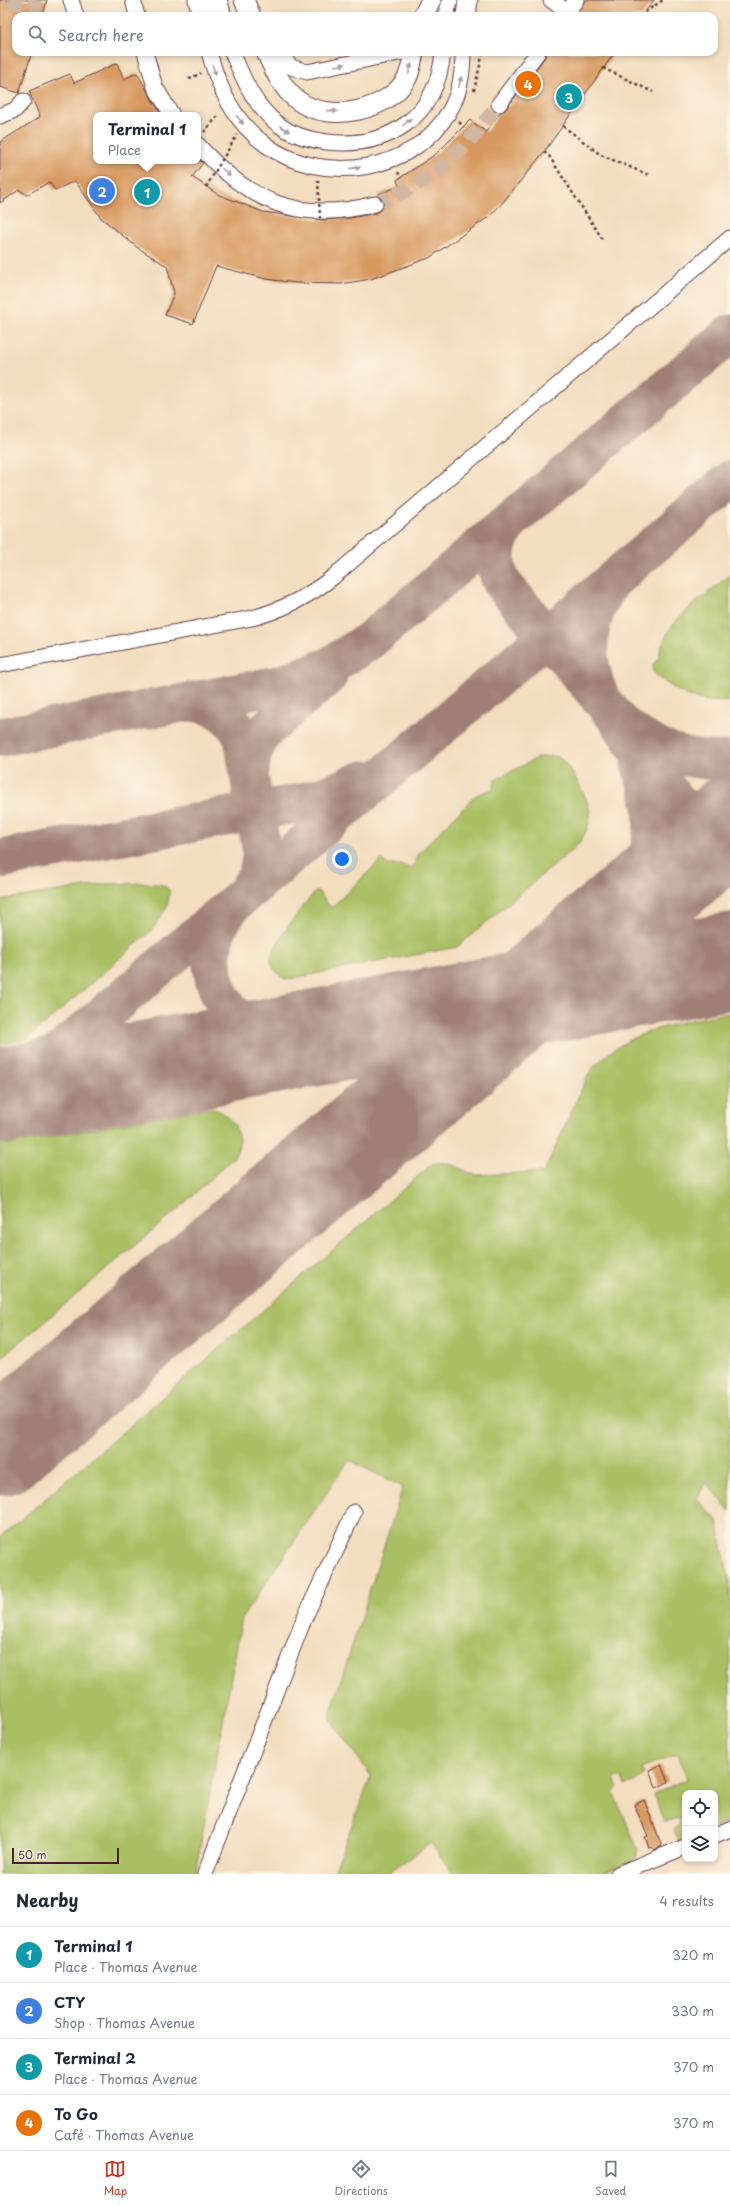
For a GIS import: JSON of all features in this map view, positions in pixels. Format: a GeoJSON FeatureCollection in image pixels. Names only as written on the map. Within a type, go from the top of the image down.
{"type":"FeatureCollection","features":[{"type":"Feature","properties":{"kind":"main road"},"geometry":{"type":"LineString","coordinates":[[217,0],[221,12]]}},
{"type":"Feature","properties":{"kind":"main road"},"geometry":{"type":"LineString","coordinates":[[244,0],[249,12]]}},
{"type":"Feature","properties":{"kind":"main road"},"geometry":{"type":"LineString","coordinates":[[425,12],[431,0]]}},
{"type":"Feature","properties":{"kind":"main road"},"geometry":{"type":"LineString","coordinates":[[456,0],[458,12]]}},
{"type":"Feature","properties":{"kind":"main road"},"geometry":{"type":"LineString","coordinates":[[466,12],[468,0]]}},
{"type":"Feature","properties":{"kind":"main road"},"geometry":{"type":"LineString","coordinates":[[268,56],[277,75],[295,98],[312,108],[336,112],[365,108],[381,102],[394,92],[409,73],[413,56]]}},
{"type":"Feature","properties":{"kind":"street"},"geometry":{"type":"LineString","coordinates":[[71,0],[75,12]]}},
{"type":"Feature","properties":{"kind":"street"},"geometry":{"type":"LineString","coordinates":[[133,0],[136,12]]}},
{"type":"Feature","properties":{"kind":"street"},"geometry":{"type":"LineString","coordinates":[[196,0],[199,12]]}},
{"type":"Feature","properties":{"kind":"street"},"geometry":{"type":"LineString","coordinates":[[205,0],[212,12]]}},
{"type":"Feature","properties":{"kind":"street"},"geometry":{"type":"LineString","coordinates":[[244,0],[252,12]]}},
{"type":"Feature","properties":{"kind":"street"},"geometry":{"type":"LineString","coordinates":[[447,12],[450,0]]}},
{"type":"Feature","properties":{"kind":"street"},"geometry":{"type":"LineString","coordinates":[[552,0],[564,12]]}},
{"type":"Feature","properties":{"kind":"street"},"geometry":{"type":"LineString","coordinates":[[567,12],[576,0]]}},
{"type":"Feature","properties":{"kind":"street"},"geometry":{"type":"LineString","coordinates":[[146,56],[155,87],[170,112]]}},
{"type":"Feature","properties":{"kind":"street"},"geometry":{"type":"LineString","coordinates":[[210,56],[220,87],[228,103],[242,123],[259,140],[277,152],[301,163],[320,167],[346,169],[372,166],[390,160],[408,151],[430,134],[444,119],[453,102],[462,73],[463,56]]}},
{"type":"Feature","properties":{"kind":"street"},"geometry":{"type":"LineString","coordinates":[[234,56],[255,101],[275,122],[285,129],[300,136],[342,143],[375,139],[397,130],[410,120],[432,95],[438,78],[442,56]]}},
{"type":"Feature","properties":{"kind":"street"},"geometry":{"type":"LineString","coordinates":[[281,56],[291,67],[307,72],[384,56]]}},
{"type":"Feature","properties":{"kind":"street"},"geometry":{"type":"LineString","coordinates":[[499,104],[535,56]]}},
{"type":"Feature","properties":{"kind":"street"},"geometry":{"type":"LineString","coordinates":[[0,116],[15,110],[22,101]]}},
{"type":"Feature","properties":{"kind":"street"},"geometry":{"type":"LineString","coordinates":[[201,140],[234,179],[265,198],[285,207],[298,210],[323,212],[351,209],[375,204]]}},
{"type":"Feature","properties":{"kind":"street"},"geometry":{"type":"LineString","coordinates":[[0,665],[252,618],[277,611],[300,600],[333,578],[730,238]]}},
{"type":"Feature","properties":{"kind":"street"},"geometry":{"type":"LineString","coordinates":[[205,1874],[304,1619],[354,1512]]}},
{"type":"Feature","properties":{"kind":"street"},"geometry":{"type":"LineString","coordinates":[[718,1834],[730,1829]]}},
{"type":"Feature","properties":{"kind":"street"},"geometry":{"type":"LineString","coordinates":[[618,1874],[682,1848]]}},
{"type":"Feature","properties":{"kind":"path"},"geometry":{"type":"LineString","coordinates":[[645,12],[663,0]]}},
{"type":"Feature","properties":{"kind":"path"},"geometry":{"type":"LineString","coordinates":[[603,68],[653,92]]}},
{"type":"Feature","properties":{"kind":"path"},"geometry":{"type":"LineString","coordinates":[[189,79],[206,70]]}},
{"type":"Feature","properties":{"kind":"path"},"geometry":{"type":"LineString","coordinates":[[201,138],[221,113]]}},
{"type":"Feature","properties":{"kind":"path"},"geometry":{"type":"LineString","coordinates":[[459,121],[464,127]]}},
{"type":"Feature","properties":{"kind":"path"},"geometry":{"type":"LineString","coordinates":[[563,126],[601,155],[649,175]]}},
{"type":"Feature","properties":{"kind":"path"},"geometry":{"type":"LineString","coordinates":[[206,188],[238,135]]}},
{"type":"Feature","properties":{"kind":"path"},"geometry":{"type":"LineString","coordinates":[[544,152],[549,156],[603,240]]}},
{"type":"Feature","properties":{"kind":"path"},"geometry":{"type":"LineString","coordinates":[[398,171],[401,178]]}},
{"type":"Feature","properties":{"kind":"path"},"geometry":{"type":"LineString","coordinates":[[318,180],[320,218]]}},
{"type":"Feature","properties":{"kind":"green space"},"geometry":{"type":"Polygon","coordinates":[[[730,575],[730,701],[707,701],[697,699],[679,691],[653,672],[653,664],[659,658],[662,645],[676,622],[686,611],[730,575]]]}},
{"type":"Feature","properties":{"kind":"green space"},"geometry":{"type":"Polygon","coordinates":[[[556,756],[566,764],[572,772],[589,807],[589,823],[580,842],[457,947],[288,979],[283,978],[275,970],[271,960],[277,945],[298,913],[317,890],[331,908],[382,859],[387,865],[401,865],[412,869],[419,853],[476,795],[493,789],[495,780],[539,757],[556,756]]]}},
{"type":"Feature","properties":{"kind":"green space"},"geometry":{"type":"Polygon","coordinates":[[[145,883],[163,885],[169,890],[166,907],[150,932],[27,1039],[0,1044],[0,900],[105,884],[145,883]]]}},
{"type":"Feature","properties":{"kind":"green space"},"geometry":{"type":"Polygon","coordinates":[[[730,1013],[730,1511],[706,1482],[697,1499],[717,1520],[730,1586],[730,1821],[718,1827],[718,1790],[682,1790],[682,1840],[678,1842],[674,1830],[681,1822],[678,1818],[664,1823],[654,1794],[687,1780],[678,1754],[641,1768],[644,1774],[634,1782],[625,1785],[621,1776],[614,1779],[618,1787],[613,1792],[638,1850],[635,1859],[599,1874],[453,1874],[431,1843],[386,1874],[333,1874],[371,1776],[329,1718],[403,1487],[349,1460],[242,1618],[195,1874],[0,1874],[0,1538],[432,1164],[451,1164],[477,1175],[540,1172],[543,1174],[589,1073],[603,1058],[635,1037],[653,1030],[691,1020],[730,1013]]]}},
{"type":"Feature","properties":{"kind":"green space"},"geometry":{"type":"Polygon","coordinates":[[[208,1108],[224,1114],[235,1126],[239,1141],[238,1149],[234,1157],[178,1209],[0,1359],[0,1146],[208,1108]]]}},
{"type":"Feature","properties":{"kind":"building"},"geometry":{"type":"Polygon","coordinates":[[[0,0],[47,0],[44,12],[12,12],[12,56],[31,56],[19,93],[0,87],[0,0]]]}},
{"type":"Feature","properties":{"kind":"building"},"geometry":{"type":"Polygon","coordinates":[[[585,0],[654,0],[645,12],[578,12],[585,0]]]}},
{"type":"Feature","properties":{"kind":"building"},"geometry":{"type":"Polygon","coordinates":[[[612,56],[544,152],[490,216],[429,258],[371,279],[341,284],[296,283],[266,279],[216,266],[193,324],[165,315],[174,293],[167,266],[138,248],[101,218],[75,181],[55,190],[49,182],[27,195],[19,190],[0,203],[0,142],[40,117],[29,91],[70,74],[74,83],[117,63],[124,79],[137,73],[159,112],[93,112],[93,164],[201,164],[201,161],[203,163],[192,177],[217,194],[263,212],[323,220],[349,218],[377,213],[381,210],[384,203],[377,195],[399,186],[397,180],[436,154],[470,120],[486,132],[500,113],[506,109],[545,57],[612,56]]]}},
{"type":"Feature","properties":{"kind":"building"},"geometry":{"type":"Polygon","coordinates":[[[661,1765],[668,1782],[656,1788],[649,1770],[661,1765]]]}},
{"type":"Feature","properties":{"kind":"building"},"geometry":{"type":"Polygon","coordinates":[[[644,1800],[662,1846],[654,1850],[652,1847],[649,1848],[645,1837],[648,1836],[634,1805],[644,1800]]]}},
{"type":"Feature","properties":{"kind":"taxiway"},"geometry":{"type":"LineString","coordinates":[[0,737],[279,685],[330,666],[369,641],[730,334]]}},
{"type":"Feature","properties":{"kind":"taxiway"},"geometry":{"type":"LineString","coordinates":[[0,1103],[730,480]]}},
{"type":"Feature","properties":{"kind":"taxiway"},"geometry":{"type":"LineString","coordinates":[[509,523],[504,530],[496,552],[497,567],[502,583],[615,716],[653,772],[730,865]]}},
{"type":"Feature","properties":{"kind":"taxiway"},"geometry":{"type":"LineString","coordinates":[[599,694],[590,666],[589,639],[595,613],[600,600],[608,587]]}},
{"type":"Feature","properties":{"kind":"taxiway"},"geometry":{"type":"LineString","coordinates":[[250,771],[252,754],[262,733],[328,676]]}},
{"type":"Feature","properties":{"kind":"taxiway"},"geometry":{"type":"LineString","coordinates":[[190,702],[207,705],[222,712],[234,723],[243,738],[262,853],[258,873],[246,893]]}},
{"type":"Feature","properties":{"kind":"taxiway"},"geometry":{"type":"LineString","coordinates":[[626,727],[649,743],[675,754],[702,759],[730,760]]}},
{"type":"Feature","properties":{"kind":"taxiway"},"geometry":{"type":"LineString","coordinates":[[582,950],[601,929],[633,887],[644,866],[651,844],[653,820],[649,794],[640,764]]}},
{"type":"Feature","properties":{"kind":"taxiway"},"geometry":{"type":"LineString","coordinates":[[0,859],[300,803],[324,796],[363,780]]}},
{"type":"Feature","properties":{"kind":"taxiway"},"geometry":{"type":"LineString","coordinates":[[229,910],[219,926],[213,943],[212,961],[214,979],[221,996],[231,1011],[244,1023],[261,1032],[280,1037],[313,1038]]}},
{"type":"Feature","properties":{"kind":"runway"},"geometry":{"type":"LineString","coordinates":[[0,1447],[730,824]]}},
{"type":"Feature","properties":{"kind":"runway"},"geometry":{"type":"LineString","coordinates":[[0,1096],[730,961]]}},
{"type":"Feature","properties":{"kind":"tunnel"},"geometry":{"type":"LineString","coordinates":[[9,0],[34,7],[36,0]]}},
{"type":"Feature","properties":{"kind":"tunnel"},"geometry":{"type":"LineString","coordinates":[[375,204],[414,186],[445,164],[472,137],[499,104]]}},
{"type":"Feature","properties":{"kind":"place","name":"To Go"},"geometry":{"type":"Point","coordinates":[528,84]}},
{"type":"Feature","properties":{"kind":"place","name":"Terminal 2"},"geometry":{"type":"Point","coordinates":[569,97]}},
{"type":"Feature","properties":{"kind":"place","name":"CTY"},"geometry":{"type":"Point","coordinates":[102,191]}},
{"type":"Feature","properties":{"kind":"place","name":"Terminal 1"},"geometry":{"type":"Point","coordinates":[147,192]}}]}
